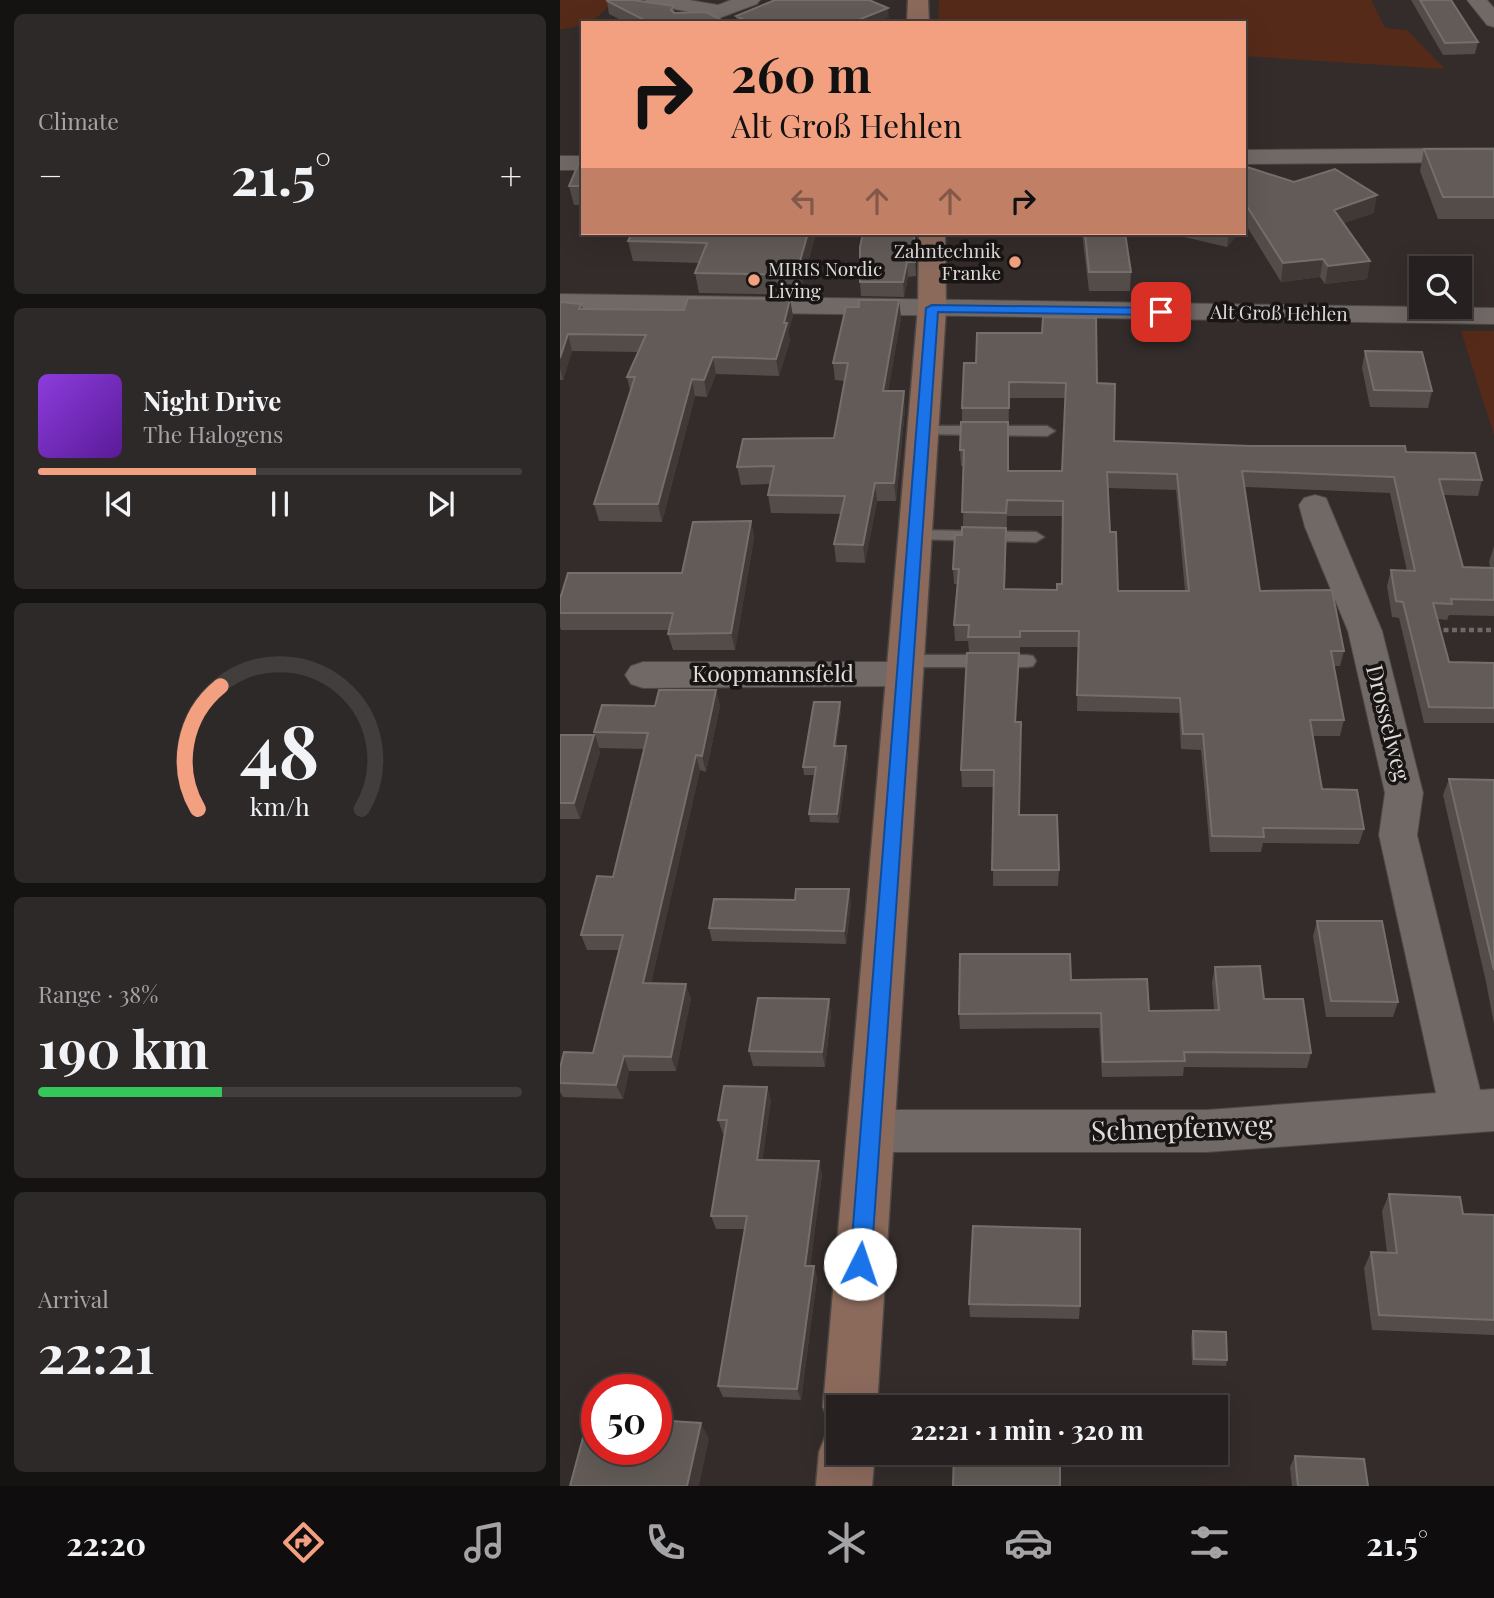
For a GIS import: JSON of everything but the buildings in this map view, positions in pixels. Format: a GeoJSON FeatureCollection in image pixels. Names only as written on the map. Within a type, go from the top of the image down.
{"type":"FeatureCollection","features":[{"type":"Feature","properties":{"kind":"main road"},"geometry":{"type":"LineString","coordinates":[[918,0],[918,21]]}},
{"type":"Feature","properties":{"kind":"main road"},"geometry":{"type":"LineString","coordinates":[[851,1395],[932,308],[932,235]]}},
{"type":"Feature","properties":{"kind":"main road"},"geometry":{"type":"LineString","coordinates":[[844,1486],[845,1465]]}},
{"type":"Feature","properties":{"kind":"street"},"geometry":{"type":"LineString","coordinates":[[656,0],[720,11]]}},
{"type":"Feature","properties":{"kind":"street"},"geometry":{"type":"LineString","coordinates":[[692,21],[750,0]]}},
{"type":"Feature","properties":{"kind":"street"},"geometry":{"type":"LineString","coordinates":[[1477,0],[1494,21]]}},
{"type":"Feature","properties":{"kind":"street"},"geometry":{"type":"LineString","coordinates":[[1246,157],[1494,155]]}},
{"type":"Feature","properties":{"kind":"street"},"geometry":{"type":"LineString","coordinates":[[560,163],[581,163]]}},
{"type":"Feature","properties":{"kind":"street","name":"Alt Groß Hehlen"},"geometry":{"type":"LineString","coordinates":[[560,302],[1494,316]]}},
{"type":"Feature","properties":{"kind":"street","name":"Drosselweg"},"geometry":{"type":"LineString","coordinates":[[1315,505],[1368,644],[1404,793],[1398,835],[1478,1111]]}},
{"type":"Feature","properties":{"kind":"street","name":"Koopmannsfeld"},"geometry":{"type":"LineString","coordinates":[[643,675],[905,668]]}},
{"type":"Feature","properties":{"kind":"street","name":"Schnepfenweg"},"geometry":{"type":"LineString","coordinates":[[870,1131],[1207,1131],[1478,1111]]}},
{"type":"Feature","properties":{"kind":"lane"},"geometry":{"type":"LineString","coordinates":[[923,431],[1046,431]]}},
{"type":"Feature","properties":{"kind":"lane"},"geometry":{"type":"LineString","coordinates":[[915,536],[1037,537]]}},
{"type":"Feature","properties":{"kind":"lane"},"geometry":{"type":"LineString","coordinates":[[905,668],[1027,661]]}},
{"type":"Feature","properties":{"kind":"path"},"geometry":{"type":"LineString","coordinates":[[1430,630],[1494,630]]}},
{"type":"Feature","properties":{"kind":"shaded area"},"geometry":{"type":"Polygon","coordinates":[[[560,0],[615,0],[593,21],[581,21],[581,25],[560,30],[560,0]]]}},
{"type":"Feature","properties":{"kind":"shaded area"},"geometry":{"type":"Polygon","coordinates":[[[939,0],[1371,0],[1385,28],[1407,30],[1445,69],[1246,56],[1246,21],[938,21],[939,0]]]}},
{"type":"Feature","properties":{"kind":"shaded area"},"geometry":{"type":"Polygon","coordinates":[[[1461,331],[1494,331],[1494,435],[1461,331]]]}},
{"type":"Feature","properties":{"kind":"place","name":"Zahntechnik Franke"},"geometry":{"type":"Point","coordinates":[1015,262]}},
{"type":"Feature","properties":{"kind":"place","name":"MIRIS Nordic Living"},"geometry":{"type":"Point","coordinates":[754,280]}},
{"type":"Feature","properties":{"kind":"route"},"geometry":{"type":"LineString","coordinates":[[860,1264],[932,308],[1161,312]]}}]}
